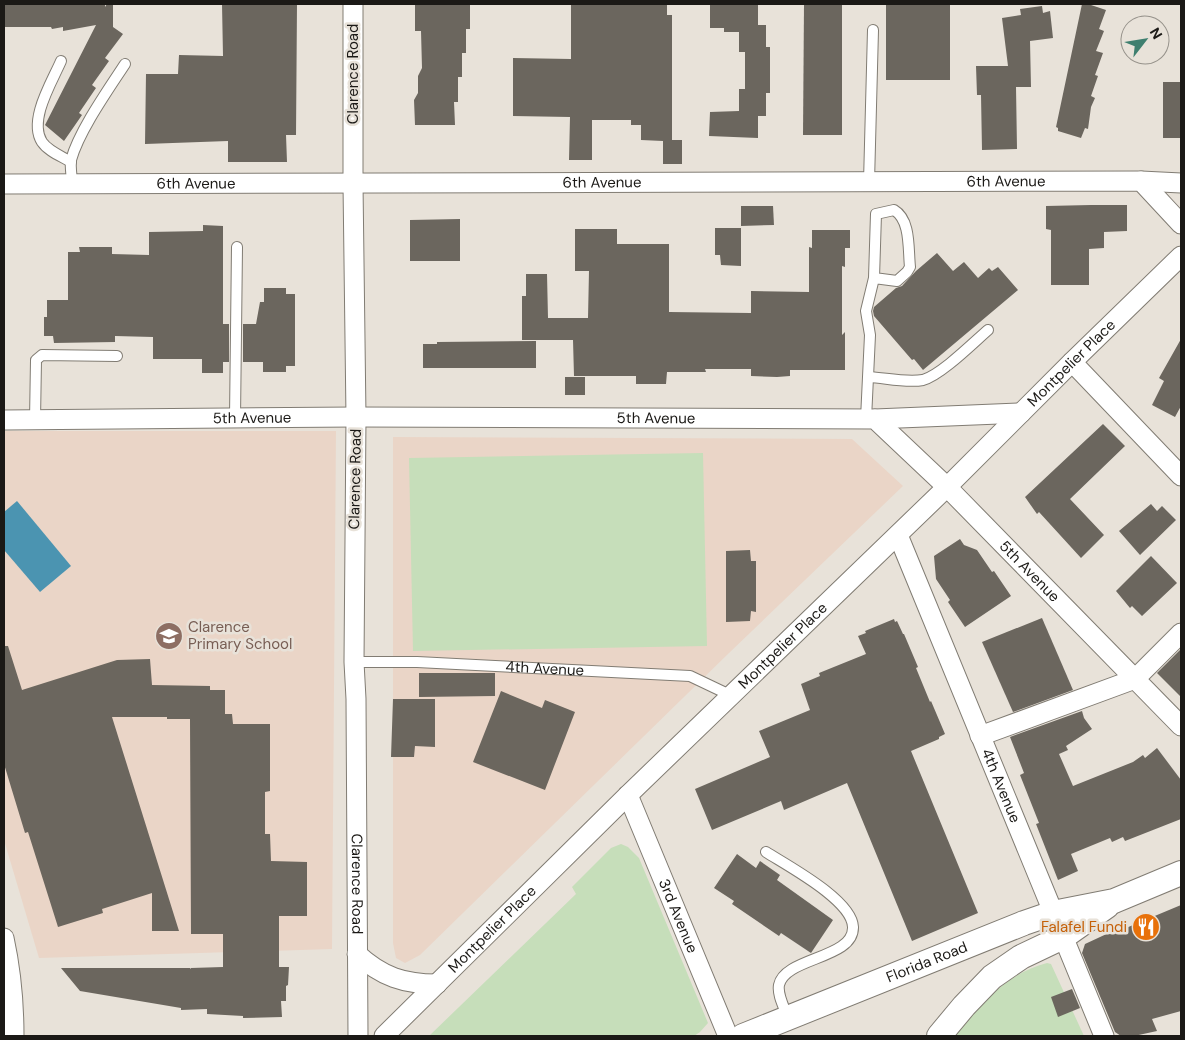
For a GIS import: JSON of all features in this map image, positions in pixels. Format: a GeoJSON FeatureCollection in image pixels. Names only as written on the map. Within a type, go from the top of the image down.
{"type":"FeatureCollection","features":[{"type":"Feature","properties":{"kind":"street","name":"Clarence Road"},"geometry":{"type":"LineString","coordinates":[[353,4],[356,416],[354,662],[356,699],[358,1036]]}},
{"type":"Feature","properties":{"kind":"street","name":"6th Avenue"},"geometry":{"type":"LineString","coordinates":[[4,184],[1141,181],[1181,183]]}},
{"type":"Feature","properties":{"kind":"street"},"geometry":{"type":"LineString","coordinates":[[1141,181],[1181,224]]}},
{"type":"Feature","properties":{"kind":"street","name":"Montpelier Place"},"geometry":{"type":"LineString","coordinates":[[384,1036],[628,795],[898,535],[1181,256]]}},
{"type":"Feature","properties":{"kind":"street"},"geometry":{"type":"LineString","coordinates":[[1072,362],[1181,476]]}},
{"type":"Feature","properties":{"kind":"street"},"geometry":{"type":"LineString","coordinates":[[871,419],[1021,413]]}},
{"type":"Feature","properties":{"kind":"street","name":"5th Avenue"},"geometry":{"type":"LineString","coordinates":[[4,420],[356,416],[871,419],[947,487],[1181,726]]}},
{"type":"Feature","properties":{"kind":"street","name":"4th Avenue"},"geometry":{"type":"LineString","coordinates":[[898,535],[1104,1036]]}},
{"type":"Feature","properties":{"kind":"street"},"geometry":{"type":"LineString","coordinates":[[980,736],[1135,679],[1181,633]]}},
{"type":"Feature","properties":{"kind":"street","name":"3rd Avenue"},"geometry":{"type":"LineString","coordinates":[[628,795],[728,1036]]}},
{"type":"Feature","properties":{"kind":"street","name":"Florida Road"},"geometry":{"type":"LineString","coordinates":[[743,1036],[1024,923],[1053,913],[1114,901],[1181,873]]}},
{"type":"Feature","properties":{"kind":"street","name":"Florida Road"},"geometry":{"type":"LineString","coordinates":[[939,1036],[992,977],[1021,958],[1063,937],[1114,901]]}},
{"type":"Feature","properties":{"kind":"street"},"geometry":{"type":"LineString","coordinates":[[4,938],[6,967],[14,1017],[14,1036]]}},
{"type":"Feature","properties":{"kind":"street","name":"Clarence Road"},"geometry":{"type":"LineString","coordinates":[[358,954],[369,965],[385,975],[401,981],[419,984],[438,984]]}},
{"type":"Feature","properties":{"kind":"lane"},"geometry":{"type":"LineString","coordinates":[[869,182],[873,30]]}},
{"type":"Feature","properties":{"kind":"lane"},"geometry":{"type":"LineString","coordinates":[[61,61],[38,113],[38,129],[41,141],[47,147],[71,162]]}},
{"type":"Feature","properties":{"kind":"lane"},"geometry":{"type":"LineString","coordinates":[[72,184],[71,162],[79,141],[106,93],[126,64]]}},
{"type":"Feature","properties":{"kind":"lane"},"geometry":{"type":"LineString","coordinates":[[871,419],[870,335],[866,311],[874,278],[876,214],[894,210],[899,213],[904,221],[910,266],[907,272],[897,281],[874,278]]}},
{"type":"Feature","properties":{"kind":"lane"},"geometry":{"type":"LineString","coordinates":[[235,418],[236,247]]}},
{"type":"Feature","properties":{"kind":"lane"},"geometry":{"type":"LineString","coordinates":[[869,377],[910,381],[925,379],[943,368],[988,330]]}},
{"type":"Feature","properties":{"kind":"lane"},"geometry":{"type":"LineString","coordinates":[[34,420],[36,360],[42,354],[116,356]]}},
{"type":"Feature","properties":{"kind":"lane","name":"4th Avenue"},"geometry":{"type":"LineString","coordinates":[[354,662],[417,662],[690,676],[732,696]]}},
{"type":"Feature","properties":{"kind":"lane"},"geometry":{"type":"LineString","coordinates":[[766,852],[820,887],[843,905],[851,917],[853,926],[852,936],[848,942],[836,950],[792,970],[783,978],[780,985],[780,994],[788,1018]]}},
{"type":"Feature","properties":{"kind":"shaded area","name":"Clarence Primary School"},"geometry":{"type":"Polygon","coordinates":[[[4,431],[336,431],[332,949],[39,958],[4,840],[4,431]]]}},
{"type":"Feature","properties":{"kind":"shaded area"},"geometry":{"type":"Polygon","coordinates":[[[393,437],[852,439],[903,486],[420,955],[405,963],[396,958],[393,943],[393,437]]]}},
{"type":"Feature","properties":{"kind":"green space"},"geometry":{"type":"Polygon","coordinates":[[[703,453],[707,646],[413,651],[409,458],[703,453]]]}},
{"type":"Feature","properties":{"kind":"green space"},"geometry":{"type":"Polygon","coordinates":[[[621,844],[628,847],[639,858],[708,1023],[700,1032],[694,1036],[429,1036],[576,894],[572,887],[611,848],[621,844]]]}},
{"type":"Feature","properties":{"kind":"green space"},"geometry":{"type":"Polygon","coordinates":[[[1047,963],[1051,964],[1084,1036],[951,1036],[994,992],[1019,975],[1047,963]]]}},
{"type":"Feature","properties":{"kind":"water"},"geometry":{"type":"Polygon","coordinates":[[[17,501],[71,566],[40,592],[4,550],[4,512],[17,501]]]}},
{"type":"Feature","properties":{"kind":"building"},"geometry":{"type":"Polygon","coordinates":[[[4,4],[105,4],[105,7],[107,4],[113,4],[113,27],[123,34],[105,58],[109,61],[92,85],[96,88],[79,113],[82,115],[64,141],[45,125],[96,25],[63,31],[63,27],[52,29],[51,27],[4,27],[4,4]]]}},
{"type":"Feature","properties":{"kind":"building"},"geometry":{"type":"Polygon","coordinates":[[[222,4],[297,4],[296,135],[286,135],[287,162],[228,162],[228,141],[145,144],[146,74],[178,74],[179,55],[223,56],[222,4]]]}},
{"type":"Feature","properties":{"kind":"building"},"geometry":{"type":"Polygon","coordinates":[[[415,4],[470,4],[470,29],[466,29],[466,53],[462,53],[462,77],[458,77],[458,102],[454,102],[455,125],[415,125],[414,100],[418,93],[418,76],[422,68],[421,31],[415,31],[415,4]]]}},
{"type":"Feature","properties":{"kind":"building"},"geometry":{"type":"Polygon","coordinates":[[[571,4],[667,4],[667,15],[672,15],[672,140],[682,140],[682,164],[663,164],[663,141],[641,140],[641,125],[631,125],[631,120],[592,120],[592,160],[569,160],[570,117],[513,116],[513,58],[571,59],[571,4]]]}},
{"type":"Feature","properties":{"kind":"building"},"geometry":{"type":"Polygon","coordinates":[[[710,4],[758,4],[758,25],[766,25],[766,47],[770,47],[770,93],[766,93],[766,116],[758,116],[758,138],[709,136],[710,112],[739,111],[739,89],[745,89],[745,52],[739,52],[739,32],[724,32],[724,28],[710,28],[710,4]]]}},
{"type":"Feature","properties":{"kind":"building"},"geometry":{"type":"Polygon","coordinates":[[[804,4],[842,4],[842,135],[803,135],[804,4]]]}},
{"type":"Feature","properties":{"kind":"building"},"geometry":{"type":"Polygon","coordinates":[[[886,4],[950,4],[950,80],[886,80],[886,4]]]}},
{"type":"Feature","properties":{"kind":"building"},"geometry":{"type":"Polygon","coordinates":[[[1082,4],[1106,10],[1099,29],[1104,31],[1096,51],[1103,53],[1095,75],[1098,76],[1091,96],[1095,98],[1091,107],[1088,129],[1085,128],[1081,138],[1058,131],[1056,127],[1082,4]]]}},
{"type":"Feature","properties":{"kind":"building"},"geometry":{"type":"Polygon","coordinates":[[[1042,6],[1043,13],[1050,11],[1053,38],[1030,41],[1031,87],[1016,87],[1017,149],[982,150],[981,95],[977,95],[976,66],[1008,66],[1002,18],[1021,15],[1020,9],[1042,6]]]}},
{"type":"Feature","properties":{"kind":"building"},"geometry":{"type":"Polygon","coordinates":[[[1163,82],[1181,82],[1181,138],[1163,138],[1163,82]]]}},
{"type":"Feature","properties":{"kind":"building"},"geometry":{"type":"Polygon","coordinates":[[[1127,205],[1127,231],[1104,232],[1104,248],[1089,249],[1089,285],[1051,285],[1051,230],[1046,229],[1046,206],[1127,205]]]}},
{"type":"Feature","properties":{"kind":"building"},"geometry":{"type":"Polygon","coordinates":[[[741,206],[773,206],[774,225],[741,226],[741,206]]]}},
{"type":"Feature","properties":{"kind":"building"},"geometry":{"type":"Polygon","coordinates":[[[460,219],[460,261],[410,261],[410,220],[460,219]]]}},
{"type":"Feature","properties":{"kind":"building"},"geometry":{"type":"Polygon","coordinates":[[[203,225],[223,226],[223,324],[229,324],[229,362],[223,362],[223,373],[202,373],[202,359],[153,359],[153,337],[115,336],[115,342],[54,343],[53,336],[44,336],[44,317],[47,317],[47,300],[68,300],[68,252],[80,252],[79,247],[112,247],[112,254],[149,255],[149,232],[203,231],[203,225]]]}},
{"type":"Feature","properties":{"kind":"building"},"geometry":{"type":"Polygon","coordinates":[[[715,228],[741,228],[741,266],[721,265],[720,255],[715,255],[715,228]]]}},
{"type":"Feature","properties":{"kind":"building"},"geometry":{"type":"Polygon","coordinates":[[[575,229],[617,229],[617,244],[669,244],[669,312],[751,313],[751,291],[809,292],[809,247],[812,248],[812,230],[850,230],[850,248],[845,248],[845,267],[842,266],[842,335],[845,332],[845,370],[790,370],[790,376],[777,377],[751,376],[751,369],[705,369],[706,372],[667,372],[666,384],[636,384],[636,376],[574,376],[573,340],[522,340],[522,296],[526,296],[526,274],[547,274],[548,318],[588,318],[589,271],[575,271],[575,229]]]}},
{"type":"Feature","properties":{"kind":"building"},"geometry":{"type":"Polygon","coordinates":[[[937,253],[953,271],[964,262],[978,278],[989,268],[992,271],[998,267],[1018,290],[923,370],[874,316],[873,311],[874,307],[896,288],[902,286],[937,253]]]}},
{"type":"Feature","properties":{"kind":"building"},"geometry":{"type":"Polygon","coordinates":[[[264,288],[286,288],[286,294],[295,294],[295,366],[286,366],[286,372],[263,372],[263,362],[243,362],[243,324],[256,324],[260,302],[264,302],[264,288]]]}},
{"type":"Feature","properties":{"kind":"building"},"geometry":{"type":"Polygon","coordinates":[[[1181,339],[1181,406],[1175,417],[1152,405],[1164,381],[1159,378],[1181,339]]]}},
{"type":"Feature","properties":{"kind":"building"},"geometry":{"type":"Polygon","coordinates":[[[536,341],[536,368],[423,368],[423,344],[437,344],[437,342],[536,341]]]}},
{"type":"Feature","properties":{"kind":"building"},"geometry":{"type":"Polygon","coordinates":[[[565,377],[585,377],[585,395],[565,395],[565,377]]]}},
{"type":"Feature","properties":{"kind":"building"},"geometry":{"type":"Polygon","coordinates":[[[1103,424],[1125,446],[1070,499],[1104,535],[1081,558],[1039,512],[1037,514],[1025,497],[1103,424]]]}},
{"type":"Feature","properties":{"kind":"building"},"geometry":{"type":"Polygon","coordinates":[[[1151,504],[1157,511],[1162,506],[1176,520],[1140,555],[1119,531],[1151,504]]]}},
{"type":"Feature","properties":{"kind":"building"},"geometry":{"type":"Polygon","coordinates":[[[960,539],[964,545],[977,550],[1011,596],[965,627],[948,602],[950,600],[936,579],[934,556],[960,539]]]}},
{"type":"Feature","properties":{"kind":"building"},"geometry":{"type":"Polygon","coordinates":[[[750,550],[751,561],[756,561],[756,612],[751,611],[750,621],[726,622],[726,551],[750,550]]]}},
{"type":"Feature","properties":{"kind":"building"},"geometry":{"type":"Polygon","coordinates":[[[1151,556],[1177,583],[1142,616],[1132,606],[1130,608],[1116,591],[1151,556]]]}},
{"type":"Feature","properties":{"kind":"building"},"geometry":{"type":"Polygon","coordinates":[[[1042,618],[1073,690],[1013,712],[982,642],[1042,618]]]}},
{"type":"Feature","properties":{"kind":"building"},"geometry":{"type":"Polygon","coordinates":[[[894,619],[904,634],[918,667],[916,668],[945,734],[939,737],[939,739],[911,751],[978,913],[912,941],[847,783],[784,810],[781,801],[712,830],[695,789],[770,757],[759,731],[810,710],[801,684],[820,676],[819,673],[866,654],[858,636],[866,633],[865,631],[894,619]]]}},
{"type":"Feature","properties":{"kind":"building"},"geometry":{"type":"Polygon","coordinates":[[[4,646],[8,646],[22,690],[117,660],[150,659],[152,685],[210,686],[210,690],[225,690],[225,714],[232,714],[233,724],[270,724],[270,791],[265,792],[265,834],[270,834],[271,861],[307,862],[307,916],[279,916],[279,967],[289,967],[286,1001],[281,1001],[282,1017],[243,1018],[243,1016],[207,1014],[207,1009],[181,1010],[181,1008],[80,991],[61,968],[191,969],[223,967],[223,934],[191,934],[190,719],[112,717],[179,931],[152,931],[152,893],[102,909],[103,913],[58,927],[28,832],[25,833],[4,764],[4,646]]]}},
{"type":"Feature","properties":{"kind":"building"},"geometry":{"type":"Polygon","coordinates":[[[1181,649],[1181,697],[1157,673],[1181,649]]]}},
{"type":"Feature","properties":{"kind":"building"},"geometry":{"type":"Polygon","coordinates":[[[419,673],[495,673],[495,696],[419,697],[419,673]]]}},
{"type":"Feature","properties":{"kind":"building"},"geometry":{"type":"Polygon","coordinates":[[[501,691],[542,708],[545,700],[575,712],[545,790],[473,762],[501,691]]]}},
{"type":"Feature","properties":{"kind":"building"},"geometry":{"type":"Polygon","coordinates":[[[393,699],[435,699],[435,747],[415,746],[414,757],[391,757],[393,699]]]}},
{"type":"Feature","properties":{"kind":"building"},"geometry":{"type":"Polygon","coordinates":[[[1082,711],[1084,718],[1092,729],[1066,746],[1068,750],[1059,754],[1073,786],[1133,762],[1143,755],[1145,758],[1157,748],[1181,780],[1181,819],[1125,841],[1123,837],[1112,842],[1110,838],[1071,854],[1078,871],[1058,880],[1036,824],[1039,823],[1020,775],[1024,773],[1010,737],[1082,711]]]}},
{"type":"Feature","properties":{"kind":"building"},"geometry":{"type":"Polygon","coordinates":[[[737,854],[756,868],[760,861],[780,875],[777,880],[833,920],[811,953],[781,933],[779,936],[732,904],[734,901],[714,888],[737,854]]]}},
{"type":"Feature","properties":{"kind":"building"},"geometry":{"type":"Polygon","coordinates":[[[1181,905],[1181,1011],[1152,1019],[1157,1031],[1134,1036],[1121,1036],[1115,1032],[1082,953],[1085,944],[1113,931],[1114,933],[1181,905]]]}},
{"type":"Feature","properties":{"kind":"building"},"geometry":{"type":"Polygon","coordinates":[[[1072,989],[1080,1008],[1058,1017],[1051,997],[1072,989]]]}},
{"type":"Feature","properties":{"kind":"place","name":"Clarence Primary School"},"geometry":{"type":"Point","coordinates":[169,636]}},
{"type":"Feature","properties":{"kind":"place","name":"Falafel Fundi"},"geometry":{"type":"Point","coordinates":[1146,927]}}]}
